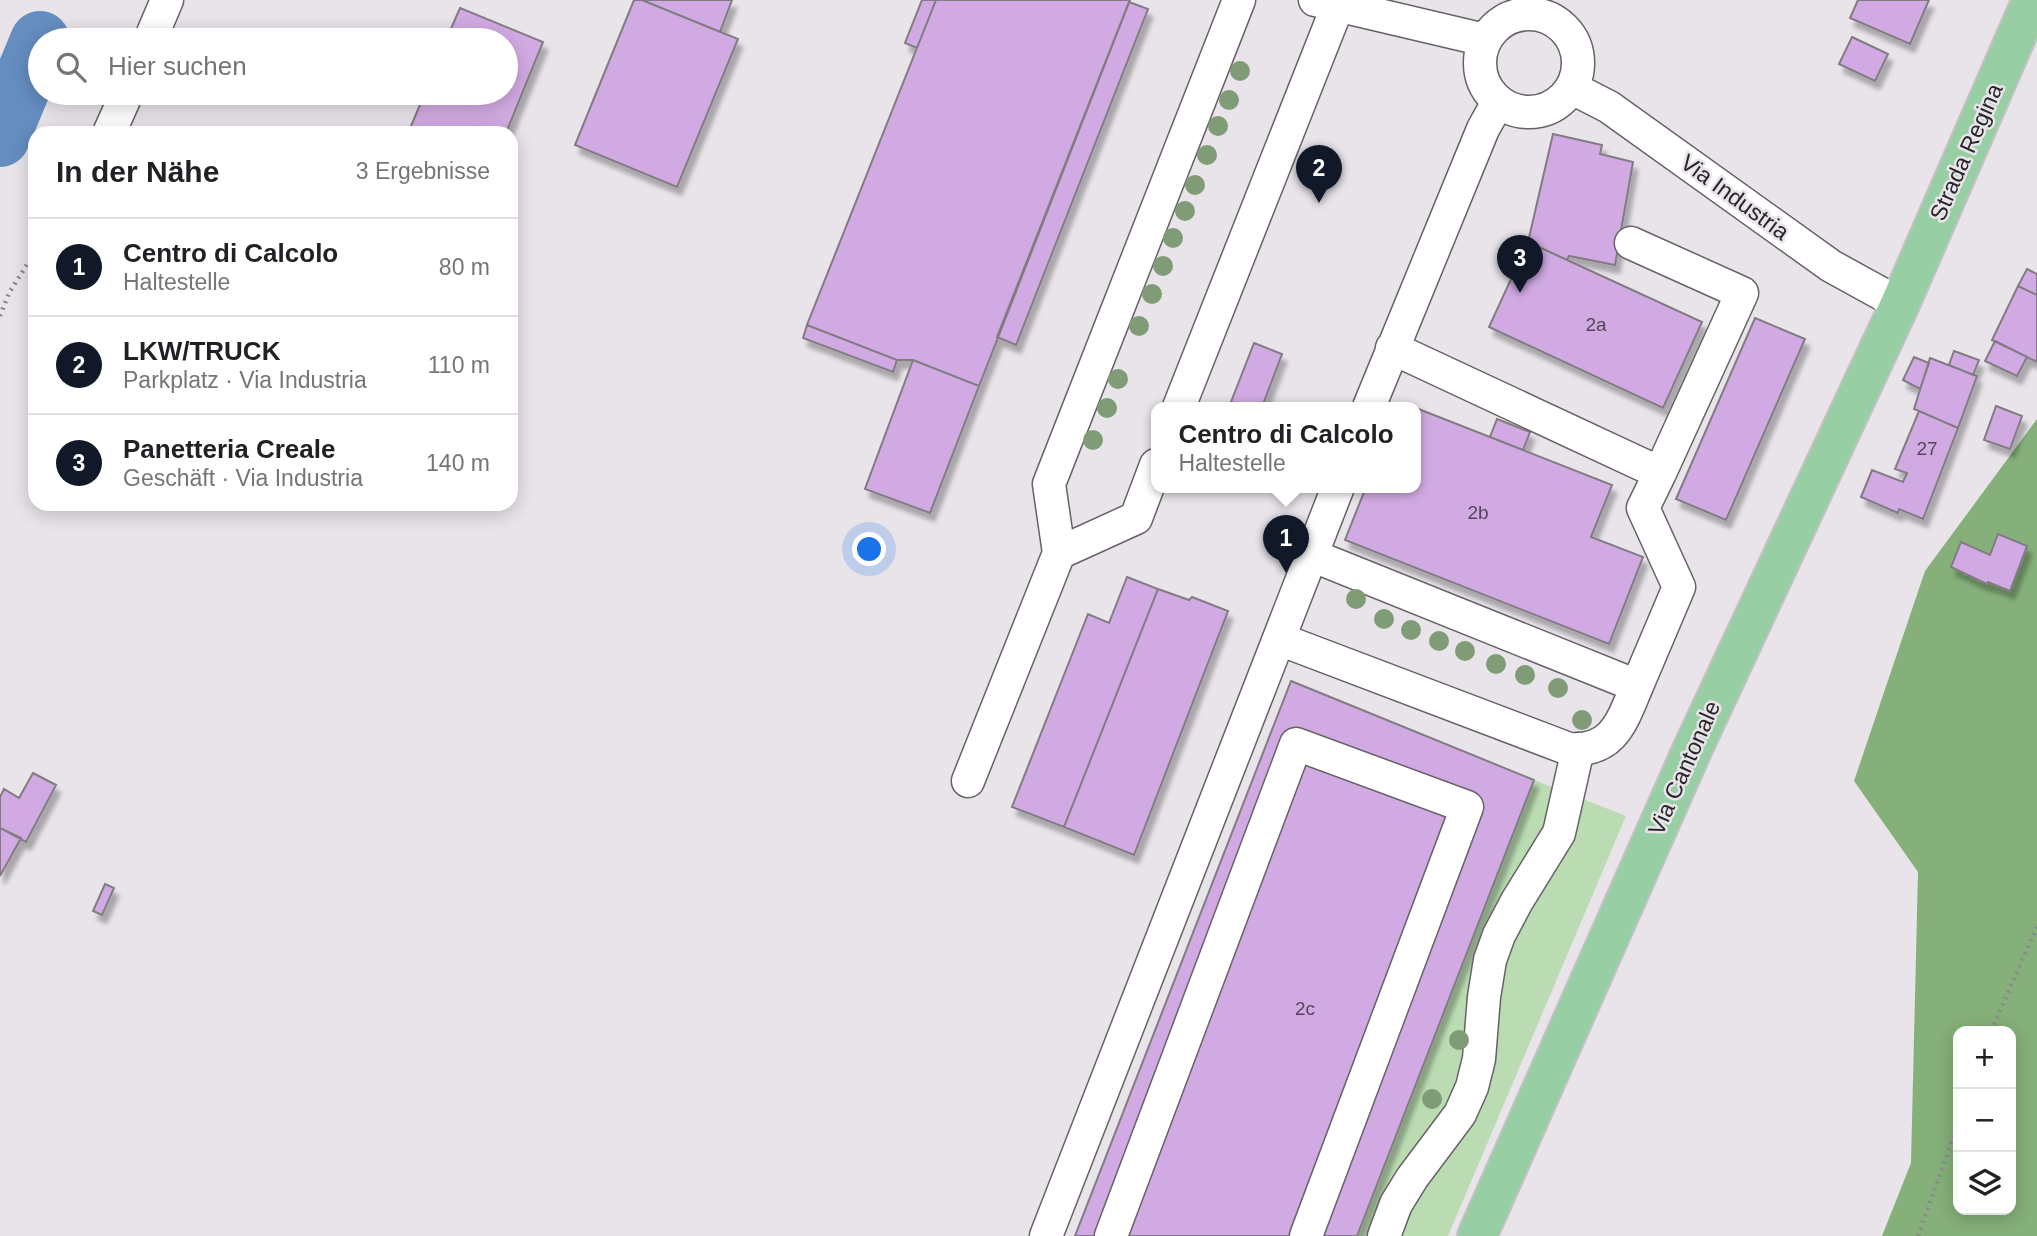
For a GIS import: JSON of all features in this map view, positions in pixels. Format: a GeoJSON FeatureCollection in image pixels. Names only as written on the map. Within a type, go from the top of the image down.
{"type":"FeatureCollection","features":[{"type":"Feature","properties":{"kind":"main road","name":"Strada Regina"},"geometry":{"type":"LineString","coordinates":[[1900,304],[2032,0]]}},
{"type":"Feature","properties":{"kind":"main road","name":"Via Cantonale"},"geometry":{"type":"LineString","coordinates":[[1477,1236],[1693,748],[1900,304]]}},
{"type":"Feature","properties":{"kind":"street"},"geometry":{"type":"LineString","coordinates":[[155,28],[167,0]]}},
{"type":"Feature","properties":{"kind":"street"},"geometry":{"type":"LineString","coordinates":[[968,781],[1059,553],[1049,484],[1239,0]]}},
{"type":"Feature","properties":{"kind":"street"},"geometry":{"type":"LineString","coordinates":[[1181,402],[1326,2],[1486,40]]}},
{"type":"Feature","properties":{"kind":"street"},"geometry":{"type":"LineString","coordinates":[[1561,10],[1566,30],[1577,51],[1578,74],[1572,88],[1561,102],[1546,110],[1530,113],[1513,110],[1498,102],[1487,89],[1480,73],[1480,56],[1486,40],[1495,27],[1508,18],[1561,10]]}},
{"type":"Feature","properties":{"kind":"street","name":"Via Industria"},"geometry":{"type":"LineString","coordinates":[[1572,88],[1609,107],[1831,266],[1900,304]]}},
{"type":"Feature","properties":{"kind":"street"},"geometry":{"type":"LineString","coordinates":[[1371,402],[1483,129],[1498,102]]}},
{"type":"Feature","properties":{"kind":"street"},"geometry":{"type":"LineString","coordinates":[[112,126],[122,105]]}},
{"type":"Feature","properties":{"kind":"street"},"geometry":{"type":"LineString","coordinates":[[1279,639],[1559,746],[1578,749],[1597,746],[1613,734],[1624,717],[1679,587],[1643,508],[1742,293],[1631,243]]}},
{"type":"Feature","properties":{"kind":"street"},"geometry":{"type":"LineString","coordinates":[[1392,348],[1660,473]]}},
{"type":"Feature","properties":{"kind":"street"},"geometry":{"type":"LineString","coordinates":[[1059,553],[1136,518],[1151,480]]}},
{"type":"Feature","properties":{"kind":"street"},"geometry":{"type":"LineString","coordinates":[[1046,1236],[1336,493]]}},
{"type":"Feature","properties":{"kind":"street"},"geometry":{"type":"LineString","coordinates":[[1311,555],[1637,686]]}},
{"type":"Feature","properties":{"kind":"street"},"geometry":{"type":"LineString","coordinates":[[1111,1236],[1296,744],[1467,807],[1306,1236]]}},
{"type":"Feature","properties":{"kind":"street"},"geometry":{"type":"LineString","coordinates":[[1384,1236],[1401,1195],[1460,1114],[1472,1087],[1479,1059],[1490,960],[1499,935],[1517,901],[1559,833],[1578,749]]}},
{"type":"Feature","properties":{"kind":"path"},"geometry":{"type":"LineString","coordinates":[[0,316],[9,293],[28,263]]}},
{"type":"Feature","properties":{"kind":"path"},"geometry":{"type":"LineString","coordinates":[[1993,1026],[2037,927]]}},
{"type":"Feature","properties":{"kind":"path"},"geometry":{"type":"LineString","coordinates":[[1919,1236],[1953,1138]]}},
{"type":"Feature","properties":{"kind":"green space"},"geometry":{"type":"Polygon","coordinates":[[[2037,419],[2037,1236],[1882,1236],[1911,1163],[1918,872],[1854,781],[1925,571],[2037,419]]]}},
{"type":"Feature","properties":{"kind":"green space"},"geometry":{"type":"Polygon","coordinates":[[[1534,780],[1626,816],[1448,1236],[1357,1236],[1534,780]]]}},
{"type":"Feature","properties":{"kind":"building"},"geometry":{"type":"Polygon","coordinates":[[[634,0],[642,0],[738,39],[677,187],[575,145],[634,0]]]}},
{"type":"Feature","properties":{"kind":"building"},"geometry":{"type":"Polygon","coordinates":[[[642,0],[732,0],[720,32],[642,0]]]}},
{"type":"Feature","properties":{"kind":"building"},"geometry":{"type":"Polygon","coordinates":[[[922,0],[936,0],[917,48],[905,43],[922,0]]]}},
{"type":"Feature","properties":{"kind":"building"},"geometry":{"type":"Polygon","coordinates":[[[936,0],[1130,0],[979,386],[913,360],[897,360],[807,325],[936,0]]]}},
{"type":"Feature","properties":{"kind":"building"},"geometry":{"type":"Polygon","coordinates":[[[1858,0],[1929,0],[1910,44],[1850,18],[1858,0]]]}},
{"type":"Feature","properties":{"kind":"building"},"geometry":{"type":"Polygon","coordinates":[[[1129,2],[1148,9],[1016,345],[997,337],[1129,2]]]}},
{"type":"Feature","properties":{"kind":"building"},"geometry":{"type":"Polygon","coordinates":[[[460,8],[509,28],[451,28],[460,8]]]}},
{"type":"Feature","properties":{"kind":"building"},"geometry":{"type":"Polygon","coordinates":[[[518,32],[543,42],[518,103],[518,32]]]}},
{"type":"Feature","properties":{"kind":"building"},"geometry":{"type":"Polygon","coordinates":[[[1852,37],[1888,54],[1875,81],[1839,64],[1852,37]]]}},
{"type":"Feature","properties":{"kind":"building"},"geometry":{"type":"Polygon","coordinates":[[[420,105],[517,105],[509,126],[411,126],[420,105]]]}},
{"type":"Feature","properties":{"kind":"building"},"geometry":{"type":"Polygon","coordinates":[[[1553,134],[1602,145],[1600,154],[1633,162],[1615,265],[1569,256],[1567,260],[1528,242],[1553,134]]]}},
{"type":"Feature","properties":{"kind":"building"},"geometry":{"type":"Polygon","coordinates":[[[1528,242],[1702,322],[1663,408],[1489,327],[1528,242]]]}},
{"type":"Feature","properties":{"kind":"building"},"geometry":{"type":"Polygon","coordinates":[[[2027,269],[2037,274],[2037,295],[2018,286],[2027,269]]]}},
{"type":"Feature","properties":{"kind":"building"},"geometry":{"type":"Polygon","coordinates":[[[2018,286],[2037,295],[2037,362],[1992,340],[2018,286]]]}},
{"type":"Feature","properties":{"kind":"building"},"geometry":{"type":"Polygon","coordinates":[[[1755,318],[1805,339],[1726,520],[1676,499],[1755,318]]]}},
{"type":"Feature","properties":{"kind":"building"},"geometry":{"type":"Polygon","coordinates":[[[807,325],[897,360],[893,372],[803,338],[807,325]]]}},
{"type":"Feature","properties":{"kind":"building"},"geometry":{"type":"Polygon","coordinates":[[[1995,341],[2027,357],[2017,376],[1985,361],[1995,341]]]}},
{"type":"Feature","properties":{"kind":"building"},"geometry":{"type":"Polygon","coordinates":[[[1254,343],[1282,354],[1264,402],[1231,402],[1254,343]]]}},
{"type":"Feature","properties":{"kind":"building"},"geometry":{"type":"Polygon","coordinates":[[[1954,351],[1979,360],[1973,375],[1949,365],[1954,351]]]}},
{"type":"Feature","properties":{"kind":"building"},"geometry":{"type":"Polygon","coordinates":[[[1914,357],[1929,363],[1920,389],[1903,380],[1914,357]]]}},
{"type":"Feature","properties":{"kind":"building"},"geometry":{"type":"Polygon","coordinates":[[[1930,358],[1977,376],[1958,428],[1914,409],[1930,358]]]}},
{"type":"Feature","properties":{"kind":"building"},"geometry":{"type":"Polygon","coordinates":[[[913,360],[979,386],[930,513],[865,489],[913,360]]]}},
{"type":"Feature","properties":{"kind":"building"},"geometry":{"type":"Polygon","coordinates":[[[1996,406],[2022,416],[2010,449],[1984,440],[1996,406]]]}},
{"type":"Feature","properties":{"kind":"building"},"geometry":{"type":"Polygon","coordinates":[[[1421,410],[1612,485],[1591,537],[1643,557],[1609,644],[1345,540],[1364,493],[1421,493],[1421,410]]]}},
{"type":"Feature","properties":{"kind":"building"},"geometry":{"type":"Polygon","coordinates":[[[1919,411],[1958,428],[1923,519],[1899,509],[1898,513],[1861,497],[1872,470],[1903,482],[1907,473],[1895,469],[1919,411]]]}},
{"type":"Feature","properties":{"kind":"building"},"geometry":{"type":"Polygon","coordinates":[[[1497,419],[1530,432],[1523,450],[1490,437],[1497,419]]]}},
{"type":"Feature","properties":{"kind":"building"},"geometry":{"type":"Polygon","coordinates":[[[1998,534],[2027,546],[2010,591],[1988,582],[1987,584],[1951,567],[1961,542],[1990,555],[1998,534]]]}},
{"type":"Feature","properties":{"kind":"building"},"geometry":{"type":"Polygon","coordinates":[[[1127,577],[1158,589],[1064,827],[1012,807],[1088,614],[1109,623],[1127,577]]]}},
{"type":"Feature","properties":{"kind":"building"},"geometry":{"type":"Polygon","coordinates":[[[1158,589],[1189,600],[1192,597],[1228,611],[1134,855],[1064,827],[1158,589]]]}},
{"type":"Feature","properties":{"kind":"building"},"geometry":{"type":"Polygon","coordinates":[[[1291,681],[1534,780],[1357,1236],[1075,1236],[1291,681]]]}},
{"type":"Feature","properties":{"kind":"building"},"geometry":{"type":"Polygon","coordinates":[[[33,773],[56,785],[26,842],[0,828],[0,797],[4,789],[19,798],[33,773]]]}},
{"type":"Feature","properties":{"kind":"building"},"geometry":{"type":"Polygon","coordinates":[[[0,828],[21,838],[0,876],[0,828]]]}},
{"type":"Feature","properties":{"kind":"building"},"geometry":{"type":"Polygon","coordinates":[[[105,884],[114,888],[102,915],[93,911],[105,884]]]}},
{"type":"Feature","properties":{"kind":"waterway"},"geometry":{"type":"LineString","coordinates":[[0,137],[28,70]]}},
{"type":"Feature","properties":{"kind":"place","name":"LKW/TRUCK"},"geometry":{"type":"Point","coordinates":[1319,203]}},
{"type":"Feature","properties":{"kind":"place","name":"Panetteria Creale"},"geometry":{"type":"Point","coordinates":[1520,293]}},
{"type":"Feature","properties":{"kind":"place","name":"Centro di Calcolo"},"geometry":{"type":"Point","coordinates":[1286,573]}}]}
